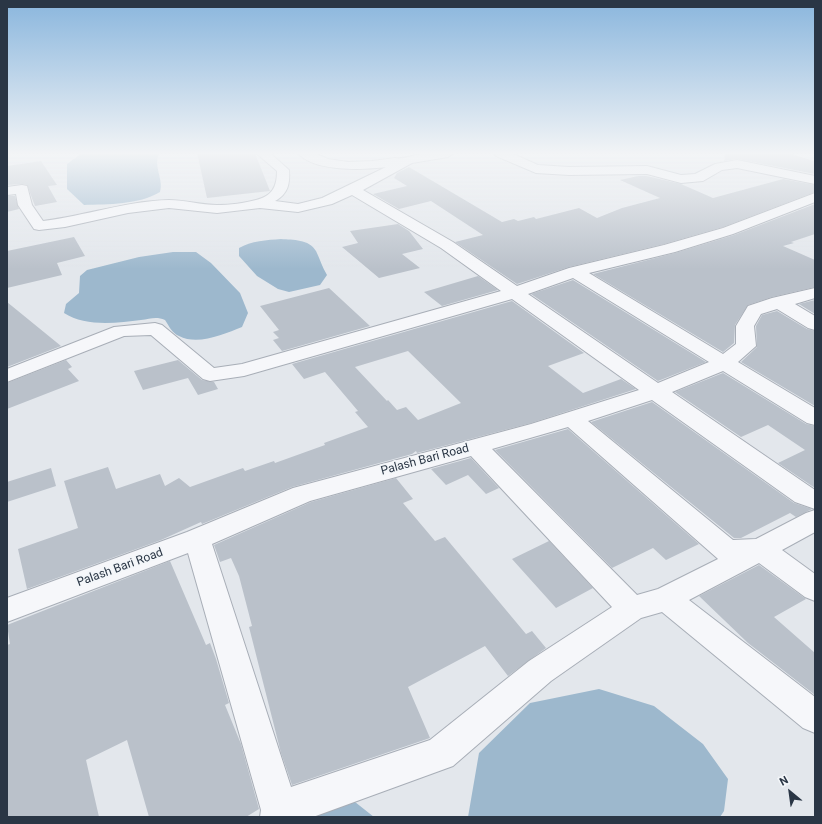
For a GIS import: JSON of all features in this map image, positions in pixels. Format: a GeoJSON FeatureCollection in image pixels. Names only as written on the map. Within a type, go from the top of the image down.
{"type":"FeatureCollection","features":[{"type":"Feature","properties":{"kind":"street"},"geometry":{"type":"LineString","coordinates":[[22,191],[25,205],[39,226],[65,223],[128,209],[169,204],[217,210],[260,204],[298,208],[327,201],[347,191]]}},
{"type":"Feature","properties":{"kind":"street"},"geometry":{"type":"LineString","coordinates":[[260,204],[276,196],[281,191]]}},
{"type":"Feature","properties":{"kind":"street"},"geometry":{"type":"LineString","coordinates":[[356,191],[447,244],[804,496],[815,500]]}},
{"type":"Feature","properties":{"kind":"street"},"geometry":{"type":"LineString","coordinates":[[7,376],[121,331],[155,329],[210,375],[244,370],[516,292],[575,272],[728,231],[815,197]]}},
{"type":"Feature","properties":{"kind":"street"},"geometry":{"type":"LineString","coordinates":[[575,272],[815,418]]}},
{"type":"Feature","properties":{"kind":"street","name":"Palash Bari Road"},"geometry":{"type":"LineString","coordinates":[[7,610],[197,539],[302,494],[572,419],[657,391],[724,363],[746,346],[746,326],[754,310],[815,292]]}},
{"type":"Feature","properties":{"kind":"street"},"geometry":{"type":"LineString","coordinates":[[778,302],[815,324]]}},
{"type":"Feature","properties":{"kind":"street"},"geometry":{"type":"LineString","coordinates":[[572,419],[727,551],[760,549],[815,589]]}},
{"type":"Feature","properties":{"kind":"street"},"geometry":{"type":"LineString","coordinates":[[475,446],[632,609]]}},
{"type":"Feature","properties":{"kind":"street"},"geometry":{"type":"LineString","coordinates":[[197,539],[280,814],[441,754],[540,671],[632,609],[666,599],[815,520]]}},
{"type":"Feature","properties":{"kind":"street"},"geometry":{"type":"LineString","coordinates":[[666,599],[815,717]]}},
{"type":"Feature","properties":{"kind":"water"},"geometry":{"type":"Polygon","coordinates":[[[70,191],[160,191],[133,202],[84,205],[70,191]]]}},
{"type":"Feature","properties":{"kind":"water"},"geometry":{"type":"Polygon","coordinates":[[[281,239],[305,242],[313,247],[327,275],[320,285],[289,292],[278,289],[257,276],[239,256],[239,248],[259,241],[281,239]]]}},
{"type":"Feature","properties":{"kind":"water"},"geometry":{"type":"Polygon","coordinates":[[[173,252],[196,252],[211,263],[240,293],[248,313],[242,327],[211,338],[194,340],[186,339],[177,335],[165,320],[159,318],[101,323],[82,320],[64,313],[66,304],[79,293],[80,276],[87,270],[139,257],[173,252]]]}},
{"type":"Feature","properties":{"kind":"water"},"geometry":{"type":"Polygon","coordinates":[[[599,689],[654,706],[703,744],[728,779],[724,811],[720,817],[468,817],[479,753],[530,703],[599,689]]]}},
{"type":"Feature","properties":{"kind":"water"},"geometry":{"type":"Polygon","coordinates":[[[355,802],[374,817],[310,817],[355,802]]]}},
{"type":"Feature","properties":{"kind":"building"},"geometry":{"type":"Polygon","coordinates":[[[29,191],[51,191],[57,202],[35,206],[29,191]]]}},
{"type":"Feature","properties":{"kind":"building"},"geometry":{"type":"Polygon","coordinates":[[[206,191],[266,191],[207,198],[206,191]]]}},
{"type":"Feature","properties":{"kind":"building"},"geometry":{"type":"Polygon","coordinates":[[[384,191],[450,191],[502,222],[514,219],[518,221],[534,217],[536,219],[579,208],[597,218],[622,208],[660,198],[645,191],[698,191],[713,198],[737,191],[815,191],[723,227],[664,244],[569,267],[517,284],[455,242],[483,235],[431,201],[399,209],[373,194],[384,191]]]}},
{"type":"Feature","properties":{"kind":"building"},"geometry":{"type":"Polygon","coordinates":[[[7,196],[15,196],[19,209],[7,212],[7,196]]]}},
{"type":"Feature","properties":{"kind":"building"},"geometry":{"type":"Polygon","coordinates":[[[815,204],[815,234],[783,246],[815,260],[815,287],[772,297],[748,305],[735,325],[734,343],[723,352],[593,274],[675,253],[734,235],[815,204]]]}},
{"type":"Feature","properties":{"kind":"building"},"geometry":{"type":"Polygon","coordinates":[[[398,224],[409,231],[423,249],[402,254],[420,268],[379,278],[342,247],[358,243],[350,231],[398,224]]]}},
{"type":"Feature","properties":{"kind":"building"},"geometry":{"type":"Polygon","coordinates":[[[74,237],[85,256],[57,263],[62,275],[7,288],[7,251],[74,237]]]}},
{"type":"Feature","properties":{"kind":"building"},"geometry":{"type":"Polygon","coordinates":[[[478,276],[498,290],[442,306],[424,292],[478,276]]]}},
{"type":"Feature","properties":{"kind":"building"},"geometry":{"type":"Polygon","coordinates":[[[573,280],[706,362],[658,381],[531,294],[573,280]]]}},
{"type":"Feature","properties":{"kind":"building"},"geometry":{"type":"Polygon","coordinates":[[[329,288],[370,326],[282,351],[273,340],[279,338],[273,332],[279,330],[260,306],[329,288]]]}},
{"type":"Feature","properties":{"kind":"building"},"geometry":{"type":"Polygon","coordinates":[[[815,300],[815,314],[799,304],[815,300]]]}},
{"type":"Feature","properties":{"kind":"building"},"geometry":{"type":"Polygon","coordinates":[[[512,301],[584,353],[548,366],[583,393],[621,379],[636,389],[531,423],[417,453],[416,451],[412,454],[292,487],[202,524],[201,522],[161,540],[27,589],[18,549],[78,528],[64,481],[108,467],[116,489],[160,474],[165,486],[179,478],[190,487],[243,468],[245,471],[274,461],[275,463],[325,445],[324,443],[368,427],[355,412],[358,411],[325,372],[304,379],[292,364],[512,301]],[[408,351],[355,367],[397,410],[406,407],[418,420],[461,403],[408,351]]]}},
{"type":"Feature","properties":{"kind":"building"},"geometry":{"type":"Polygon","coordinates":[[[7,302],[61,346],[7,367],[7,302]]]}},
{"type":"Feature","properties":{"kind":"building"},"geometry":{"type":"Polygon","coordinates":[[[777,311],[807,329],[815,331],[815,406],[741,362],[757,347],[756,326],[762,315],[777,311]]]}},
{"type":"Feature","properties":{"kind":"building"},"geometry":{"type":"Polygon","coordinates":[[[66,360],[72,367],[68,369],[79,381],[7,409],[7,383],[66,360]]]}},
{"type":"Feature","properties":{"kind":"building"},"geometry":{"type":"Polygon","coordinates":[[[178,360],[202,380],[214,382],[218,389],[198,395],[188,378],[143,390],[134,371],[178,360]]]}},
{"type":"Feature","properties":{"kind":"building"},"geometry":{"type":"Polygon","coordinates":[[[723,373],[806,424],[815,426],[815,488],[778,463],[805,450],[768,425],[741,437],[675,392],[723,373]]]}},
{"type":"Feature","properties":{"kind":"building"},"geometry":{"type":"Polygon","coordinates":[[[652,402],[794,503],[812,509],[796,517],[790,513],[741,538],[734,538],[591,422],[652,402]]]}},
{"type":"Feature","properties":{"kind":"building"},"geometry":{"type":"Polygon","coordinates":[[[568,429],[699,544],[666,560],[653,548],[612,568],[495,450],[568,429]]]}},
{"type":"Feature","properties":{"kind":"building"},"geometry":{"type":"Polygon","coordinates":[[[471,458],[499,488],[486,494],[468,475],[446,485],[431,469],[471,458]]]}},
{"type":"Feature","properties":{"kind":"building"},"geometry":{"type":"Polygon","coordinates":[[[51,468],[56,486],[7,502],[7,482],[51,468]]]}},
{"type":"Feature","properties":{"kind":"building"},"geometry":{"type":"Polygon","coordinates":[[[396,478],[413,499],[403,503],[435,541],[445,537],[526,634],[532,631],[546,648],[508,676],[485,646],[408,687],[430,738],[292,785],[281,753],[249,627],[252,626],[239,576],[231,558],[220,562],[214,545],[311,502],[396,478]]]}},
{"type":"Feature","properties":{"kind":"building"},"geometry":{"type":"Polygon","coordinates":[[[549,541],[593,588],[556,608],[512,559],[549,541]]]}},
{"type":"Feature","properties":{"kind":"building"},"geometry":{"type":"Polygon","coordinates":[[[170,561],[206,645],[210,643],[216,659],[229,703],[225,705],[241,744],[259,809],[246,817],[149,817],[127,740],[86,760],[99,817],[7,817],[7,645],[10,644],[7,625],[170,561]]]}},
{"type":"Feature","properties":{"kind":"building"},"geometry":{"type":"Polygon","coordinates":[[[759,565],[806,599],[774,617],[815,653],[815,695],[748,643],[699,596],[759,565]]]}}]}
